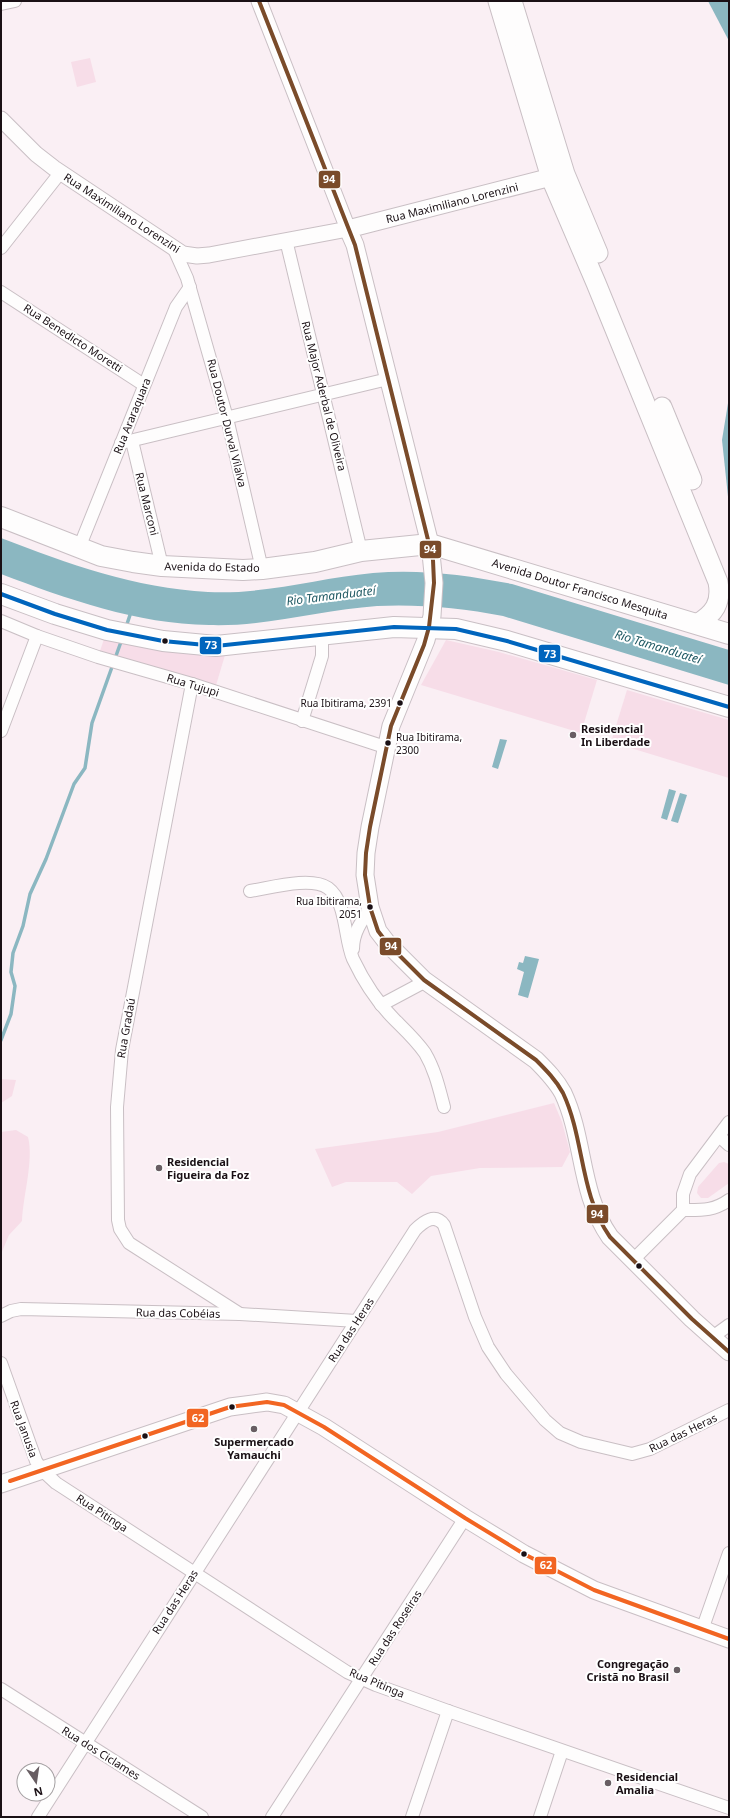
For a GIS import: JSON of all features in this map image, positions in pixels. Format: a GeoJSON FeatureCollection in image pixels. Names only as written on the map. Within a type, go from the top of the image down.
{"type":"FeatureCollection","features":[{"type":"Feature","properties":{"kind":"highway","name":"Avenida do Estado"},"geometry":{"type":"LineString","coordinates":[[1,517],[79,548],[117,560],[162,566],[243,570],[315,562],[361,551],[431,552]]}},
{"type":"Feature","properties":{"kind":"highway","name":"Avenida Doutor Francisco Mesquita"},"geometry":{"type":"LineString","coordinates":[[431,552],[729,634]]}},
{"type":"Feature","properties":{"kind":"highway"},"geometry":{"type":"LineString","coordinates":[[1,594],[55,614],[107,630],[163,641],[216,646],[322,635],[430,621],[507,641],[729,707]]}},
{"type":"Feature","properties":{"kind":"main road"},"geometry":{"type":"LineString","coordinates":[[498,1],[596,283],[718,582],[720,591],[719,601],[709,615],[697,624]]}},
{"type":"Feature","properties":{"kind":"main road"},"geometry":{"type":"LineString","coordinates":[[512,1],[558,176],[729,574]]}},
{"type":"Feature","properties":{"kind":"main road","name":"Rua Maximiliano Lorenzini"},"geometry":{"type":"LineString","coordinates":[[348,229],[558,176]]}},
{"type":"Feature","properties":{"kind":"main road"},"geometry":{"type":"LineString","coordinates":[[348,229],[355,245],[431,552],[434,582],[430,621],[424,645],[394,715],[385,747],[366,853],[366,886],[378,931],[388,944],[426,981],[536,1060],[548,1071],[562,1092],[574,1124],[587,1185],[598,1218],[610,1237],[711,1338],[729,1352]]}},
{"type":"Feature","properties":{"kind":"main road"},"geometry":{"type":"LineString","coordinates":[[1,1484],[230,1407],[267,1402],[284,1405],[324,1426],[508,1545],[594,1590],[729,1639]]}},
{"type":"Feature","properties":{"kind":"street"},"geometry":{"type":"LineString","coordinates":[[1,4],[14,1]]}},
{"type":"Feature","properties":{"kind":"street"},"geometry":{"type":"LineString","coordinates":[[259,1],[348,229]]}},
{"type":"Feature","properties":{"kind":"street","name":"Rua Maximiliano Lorenzini"},"geometry":{"type":"LineString","coordinates":[[1,119],[36,154],[60,173],[183,254],[197,256],[348,229]]}},
{"type":"Feature","properties":{"kind":"street"},"geometry":{"type":"LineString","coordinates":[[1,248],[60,173]]}},
{"type":"Feature","properties":{"kind":"street","name":"Rua Major Aderbal de Oliveira"},"geometry":{"type":"LineString","coordinates":[[286,240],[361,551]]}},
{"type":"Feature","properties":{"kind":"street","name":"Rua Doutor Durval Vilalva"},"geometry":{"type":"LineString","coordinates":[[174,249],[188,282],[227,418],[262,569]]}},
{"type":"Feature","properties":{"kind":"street"},"geometry":{"type":"LineString","coordinates":[[188,282],[197,256]]}},
{"type":"Feature","properties":{"kind":"street","name":"Rua Araraquara"},"geometry":{"type":"LineString","coordinates":[[79,548],[126,442],[144,385],[176,307],[188,282]]}},
{"type":"Feature","properties":{"kind":"street","name":"Rua Benedicto Moretti"},"geometry":{"type":"LineString","coordinates":[[1,292],[144,385]]}},
{"type":"Feature","properties":{"kind":"street"},"geometry":{"type":"LineString","coordinates":[[126,442],[388,379]]}},
{"type":"Feature","properties":{"kind":"street","name":"Rua Marconi"},"geometry":{"type":"LineString","coordinates":[[126,442],[162,566]]}},
{"type":"Feature","properties":{"kind":"street","name":"Rua Tujupi"},"geometry":{"type":"LineString","coordinates":[[1,621],[98,658],[192,684],[385,747]]}},
{"type":"Feature","properties":{"kind":"street"},"geometry":{"type":"LineString","coordinates":[[302,721],[322,656],[322,635]]}},
{"type":"Feature","properties":{"kind":"street"},"geometry":{"type":"LineString","coordinates":[[1,731],[37,636]]}},
{"type":"Feature","properties":{"kind":"street","name":"Rua Gradaú"},"geometry":{"type":"LineString","coordinates":[[192,684],[122,1050],[117,1108],[118,1220],[120,1229],[129,1242],[240,1314]]}},
{"type":"Feature","properties":{"kind":"street"},"geometry":{"type":"LineString","coordinates":[[250,891],[303,882],[323,885],[334,894],[340,906],[353,958],[381,1004],[418,1043],[425,1053],[436,1074],[444,1107]]}},
{"type":"Feature","properties":{"kind":"street"},"geometry":{"type":"LineString","coordinates":[[353,958],[353,941],[356,932],[360,922],[371,909]]}},
{"type":"Feature","properties":{"kind":"street"},"geometry":{"type":"LineString","coordinates":[[381,1004],[426,981]]}},
{"type":"Feature","properties":{"kind":"street"},"geometry":{"type":"LineString","coordinates":[[633,1260],[683,1210],[683,1194],[690,1174],[729,1122]]}},
{"type":"Feature","properties":{"kind":"street"},"geometry":{"type":"LineString","coordinates":[[719,1136],[729,1145]]}},
{"type":"Feature","properties":{"kind":"street"},"geometry":{"type":"LineString","coordinates":[[683,1210],[709,1210],[721,1206],[729,1200]]}},
{"type":"Feature","properties":{"kind":"street","name":"Rua das Heras"},"geometry":{"type":"LineString","coordinates":[[38,1817],[415,1230],[424,1222],[432,1218],[441,1221],[444,1225],[475,1317],[488,1347],[506,1374],[541,1416],[560,1433],[581,1442],[632,1454],[650,1449],[729,1410]]}},
{"type":"Feature","properties":{"kind":"street","name":"Rua das Cobéias"},"geometry":{"type":"LineString","coordinates":[[1,1316],[11,1311],[21,1309],[240,1314],[357,1322]]}},
{"type":"Feature","properties":{"kind":"street"},"geometry":{"type":"LineString","coordinates":[[711,1338],[729,1325]]}},
{"type":"Feature","properties":{"kind":"street","name":"Rua Janusia"},"geometry":{"type":"LineString","coordinates":[[1,1363],[28,1444],[42,1470]]}},
{"type":"Feature","properties":{"kind":"street","name":"Rua Pitinga"},"geometry":{"type":"LineString","coordinates":[[42,1470],[56,1483],[194,1573],[362,1679],[448,1711],[729,1808]]}},
{"type":"Feature","properties":{"kind":"street","name":"Rua das Roseiras"},"geometry":{"type":"LineString","coordinates":[[272,1817],[465,1518]]}},
{"type":"Feature","properties":{"kind":"street"},"geometry":{"type":"LineString","coordinates":[[702,1630],[729,1553]]}},
{"type":"Feature","properties":{"kind":"street","name":"Rua dos Ciclames"},"geometry":{"type":"LineString","coordinates":[[1,1689],[202,1817]]}},
{"type":"Feature","properties":{"kind":"street"},"geometry":{"type":"LineString","coordinates":[[412,1817],[448,1711]]}},
{"type":"Feature","properties":{"kind":"street"},"geometry":{"type":"LineString","coordinates":[[540,1817],[562,1751]]}},
{"type":"Feature","properties":{"kind":"shaded area"},"geometry":{"type":"Polygon","coordinates":[[[90,58],[96,82],[77,87],[71,62],[90,58]]]}},
{"type":"Feature","properties":{"kind":"shaded area"},"geometry":{"type":"Polygon","coordinates":[[[107,630],[228,645],[214,692],[98,657],[107,630]]]}},
{"type":"Feature","properties":{"kind":"shaded area"},"geometry":{"type":"Polygon","coordinates":[[[446,640],[499,652],[597,680],[581,733],[421,685],[446,640]]]}},
{"type":"Feature","properties":{"kind":"shaded area"},"geometry":{"type":"Polygon","coordinates":[[[627,690],[729,720],[729,778],[611,742],[627,690]]]}},
{"type":"Feature","properties":{"kind":"shaded area"},"geometry":{"type":"Polygon","coordinates":[[[1,1079],[16,1080],[12,1096],[1,1103],[1,1079]]]}},
{"type":"Feature","properties":{"kind":"shaded area"},"geometry":{"type":"Polygon","coordinates":[[[554,1103],[562,1122],[570,1152],[562,1167],[480,1168],[431,1176],[412,1194],[397,1182],[346,1182],[332,1187],[315,1149],[438,1132],[554,1103]]]}},
{"type":"Feature","properties":{"kind":"shaded area"},"geometry":{"type":"Polygon","coordinates":[[[16,1130],[28,1137],[30,1146],[29,1167],[22,1221],[9,1235],[1,1254],[1,1132],[16,1130]]]}},
{"type":"Feature","properties":{"kind":"shaded area"},"geometry":{"type":"Polygon","coordinates":[[[724,1162],[729,1164],[729,1183],[708,1198],[701,1198],[697,1193],[698,1187],[719,1163],[724,1162]]]}},
{"type":"Feature","properties":{"kind":"water"},"geometry":{"type":"Polygon","coordinates":[[[708,1],[728,1],[729,41],[709,3],[708,1]]]}},
{"type":"Feature","properties":{"kind":"water"},"geometry":{"type":"Polygon","coordinates":[[[729,397],[729,506],[722,440],[729,397]]]}},
{"type":"Feature","properties":{"kind":"water","name":"Rio Tamanduateí"},"geometry":{"type":"Polygon","coordinates":[[[1,538],[51,557],[102,573],[154,586],[181,590],[208,592],[250,591],[291,586],[352,575],[391,572],[426,572],[512,584],[729,650],[729,685],[503,616],[456,609],[425,606],[377,606],[272,621],[230,625],[182,624],[129,615],[77,601],[1,574],[1,538]]]}},
{"type":"Feature","properties":{"kind":"water"},"geometry":{"type":"Polygon","coordinates":[[[500,739],[507,740],[498,769],[492,767],[500,739]]]}},
{"type":"Feature","properties":{"kind":"water"},"geometry":{"type":"Polygon","coordinates":[[[669,789],[676,791],[667,820],[661,818],[669,789]]]}},
{"type":"Feature","properties":{"kind":"water"},"geometry":{"type":"Polygon","coordinates":[[[680,793],[687,795],[678,823],[671,821],[680,793]]]}},
{"type":"Feature","properties":{"kind":"water"},"geometry":{"type":"Polygon","coordinates":[[[525,956],[539,959],[528,998],[518,995],[524,972],[517,969],[519,962],[523,963],[525,956]]]}},
{"type":"Feature","properties":{"kind":"waterway"},"geometry":{"type":"LineString","coordinates":[[126,627],[131,612]]}},
{"type":"Feature","properties":{"kind":"waterway"},"geometry":{"type":"LineString","coordinates":[[1,1040],[11,1014],[15,986],[11,972],[13,953],[23,926],[30,894],[46,859],[74,784],[85,768],[92,723],[122,639]]}},
{"type":"Feature","properties":{"kind":"transit line","name":"94"},"geometry":{"type":"LineString","coordinates":[[259,1],[355,245],[433,560],[434,583],[429,627],[424,645],[391,726],[366,853],[365,875],[370,907],[378,931],[388,944],[424,980],[536,1060],[551,1075],[563,1093],[570,1111],[587,1184],[593,1203],[600,1220],[610,1237],[692,1319],[729,1352]]}},
{"type":"Feature","properties":{"kind":"transit line","name":"73"},"geometry":{"type":"LineString","coordinates":[[1,594],[55,614],[107,630],[163,641],[216,646],[394,627],[456,629],[507,641],[729,707]]}},
{"type":"Feature","properties":{"kind":"transit line","name":"62"},"geometry":{"type":"LineString","coordinates":[[10,1481],[230,1407],[267,1402],[284,1405],[324,1427],[465,1518],[524,1554],[594,1590],[729,1639]]}},
{"type":"Feature","properties":{"kind":"place","name":"Rua Ibitirama, 2391"},"geometry":{"type":"Point","coordinates":[400,703]}},
{"type":"Feature","properties":{"kind":"place","name":"Residencial In Liberdade"},"geometry":{"type":"Point","coordinates":[573,735]}},
{"type":"Feature","properties":{"kind":"place","name":"Rua Ibitirama, 2300"},"geometry":{"type":"Point","coordinates":[388,743]}},
{"type":"Feature","properties":{"kind":"place","name":"Rua Ibitirama, 2051"},"geometry":{"type":"Point","coordinates":[370,907]}},
{"type":"Feature","properties":{"kind":"place","name":"Residencial Figueira da Foz"},"geometry":{"type":"Point","coordinates":[159,1168]}},
{"type":"Feature","properties":{"kind":"place","name":"Supermercado Yamauchi"},"geometry":{"type":"Point","coordinates":[254,1429]}},
{"type":"Feature","properties":{"kind":"place","name":"Congregação Cristã no Brasil"},"geometry":{"type":"Point","coordinates":[677,1670]}},
{"type":"Feature","properties":{"kind":"place","name":"Residencial Amalia"},"geometry":{"type":"Point","coordinates":[608,1783]}}]}
